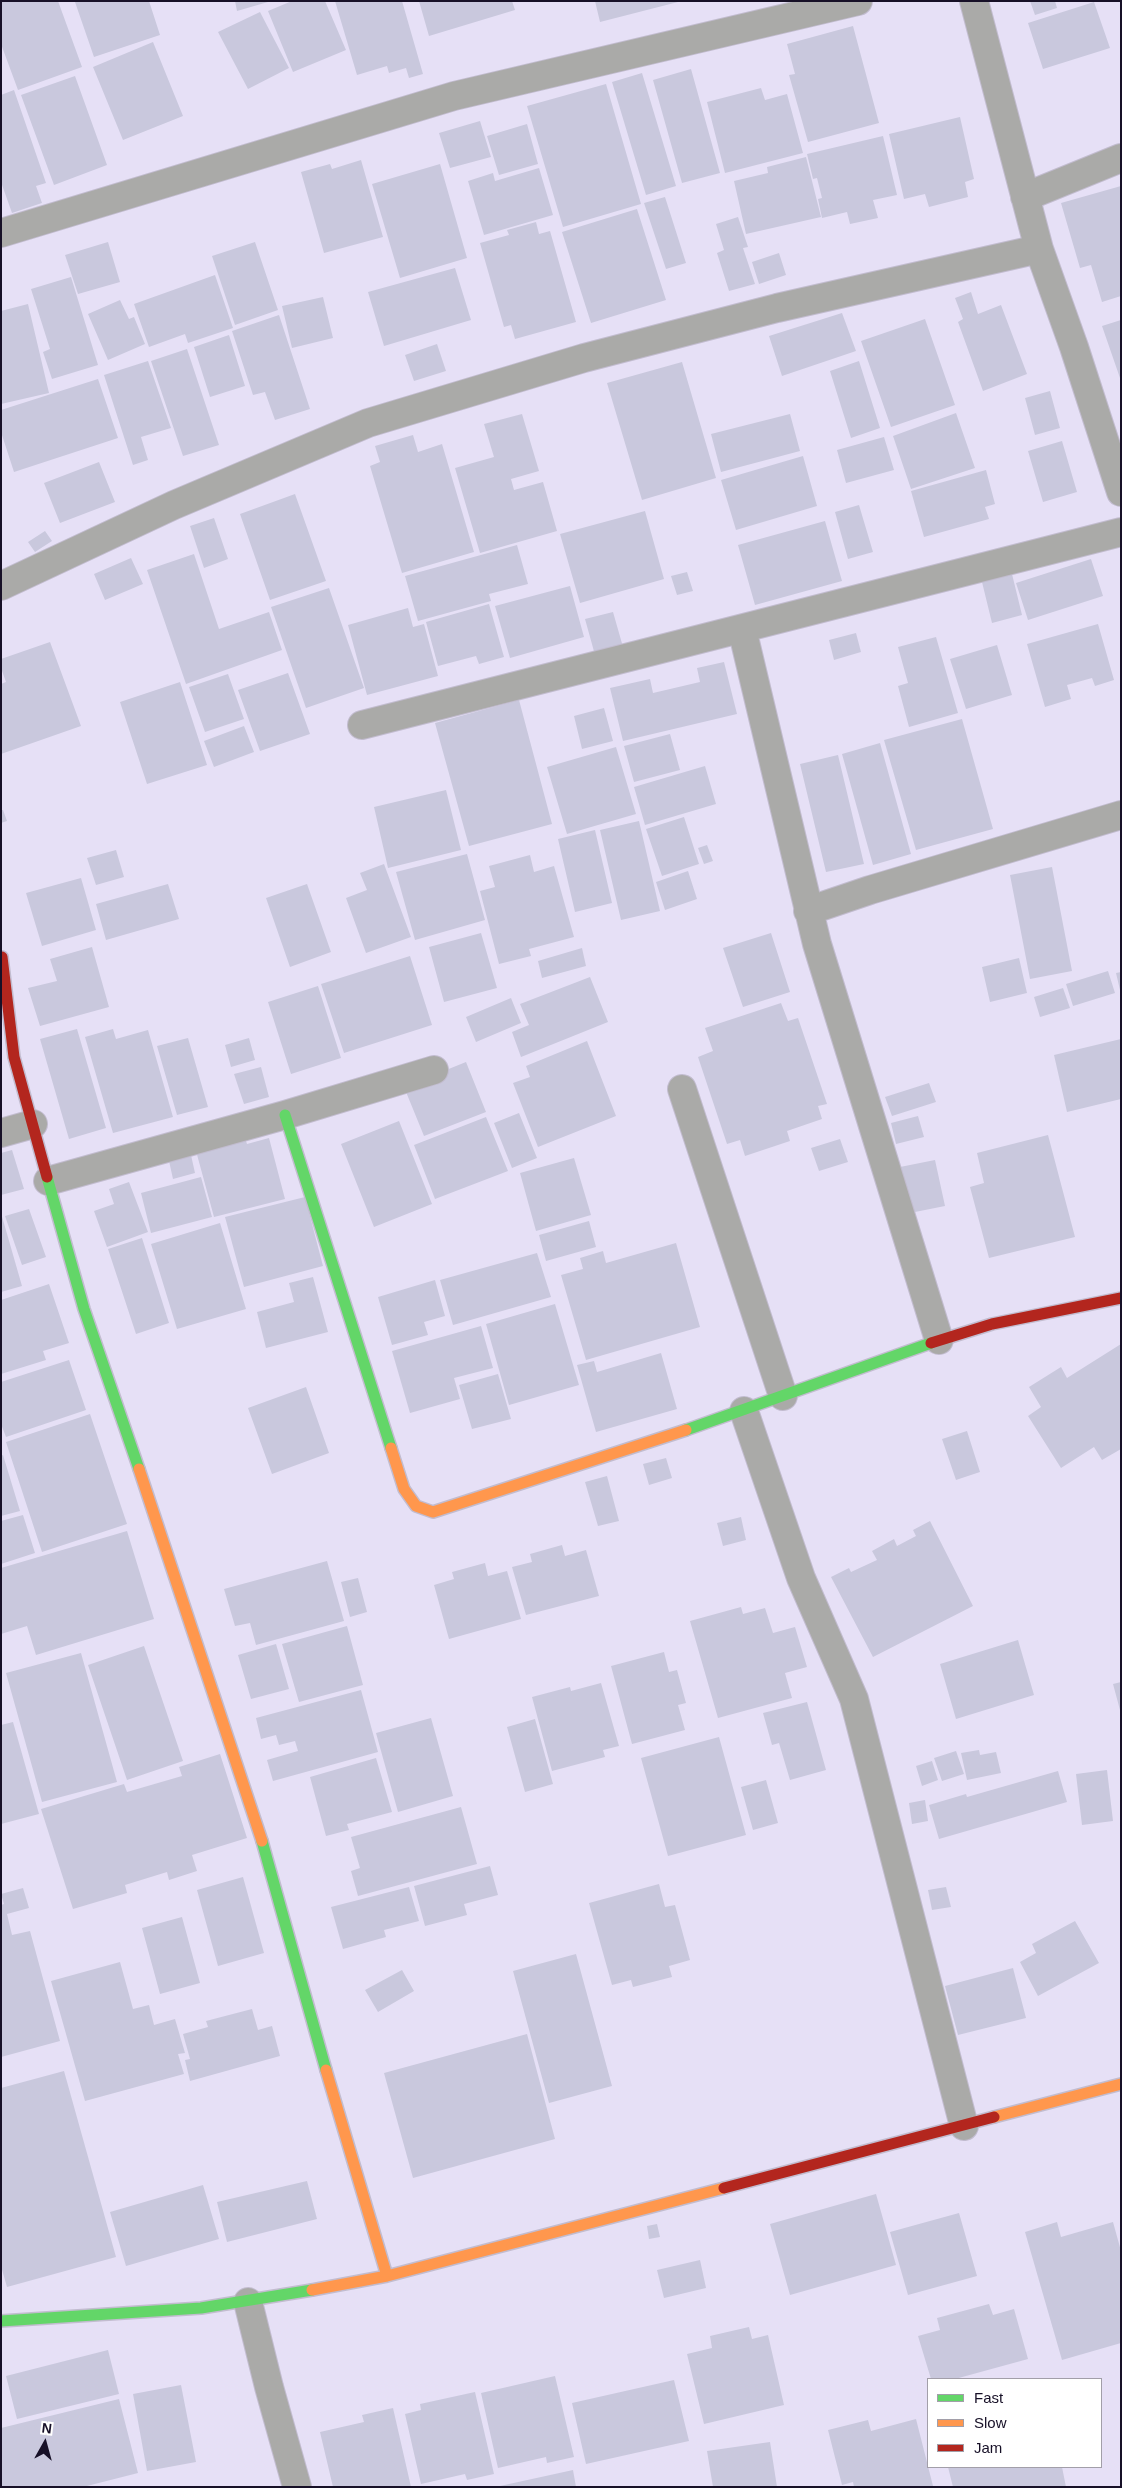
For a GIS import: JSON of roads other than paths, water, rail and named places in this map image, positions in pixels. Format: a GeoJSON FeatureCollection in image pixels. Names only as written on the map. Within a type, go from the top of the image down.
{"type":"FeatureCollection","features":[{"type":"Feature","properties":{"kind":"street"},"geometry":{"type":"LineString","coordinates":[[1,233],[454,96],[858,1]]}},
{"type":"Feature","properties":{"kind":"street"},"geometry":{"type":"LineString","coordinates":[[974,1],[1039,249],[1074,347],[1121,492]]}},
{"type":"Feature","properties":{"kind":"street"},"geometry":{"type":"LineString","coordinates":[[1025,197],[1121,158]]}},
{"type":"Feature","properties":{"kind":"street"},"geometry":{"type":"LineString","coordinates":[[1,586],[174,505],[368,423],[584,358],[777,308],[1039,249]]}},
{"type":"Feature","properties":{"kind":"street"},"geometry":{"type":"LineString","coordinates":[[362,725],[1121,532]]}},
{"type":"Feature","properties":{"kind":"street"},"geometry":{"type":"LineString","coordinates":[[742,629],[808,911],[939,1340]]}},
{"type":"Feature","properties":{"kind":"street"},"geometry":{"type":"LineString","coordinates":[[808,911],[870,890],[1121,815]]}},
{"type":"Feature","properties":{"kind":"street"},"geometry":{"type":"LineString","coordinates":[[2,957],[14,1057],[84,1309],[169,1554],[260,1834],[295,1964],[388,2276]]}},
{"type":"Feature","properties":{"kind":"street"},"geometry":{"type":"LineString","coordinates":[[48,1181],[285,1115],[434,1070]]}},
{"type":"Feature","properties":{"kind":"street"},"geometry":{"type":"LineString","coordinates":[[682,1088],[783,1396]]}},
{"type":"Feature","properties":{"kind":"street"},"geometry":{"type":"LineString","coordinates":[[285,1115],[404,1490],[416,1506],[433,1512],[744,1411],[939,1340],[992,1324],[1121,1298]]}},
{"type":"Feature","properties":{"kind":"street"},"geometry":{"type":"LineString","coordinates":[[1,1133],[33,1124]]}},
{"type":"Feature","properties":{"kind":"street"},"geometry":{"type":"LineString","coordinates":[[744,1411],[801,1578],[854,1698],[964,2126]]}},
{"type":"Feature","properties":{"kind":"street"},"geometry":{"type":"LineString","coordinates":[[1,2321],[201,2308],[248,2302],[388,2276],[1121,2084]]}},
{"type":"Feature","properties":{"kind":"street"},"geometry":{"type":"LineString","coordinates":[[248,2302],[297,2487]]}}]}
